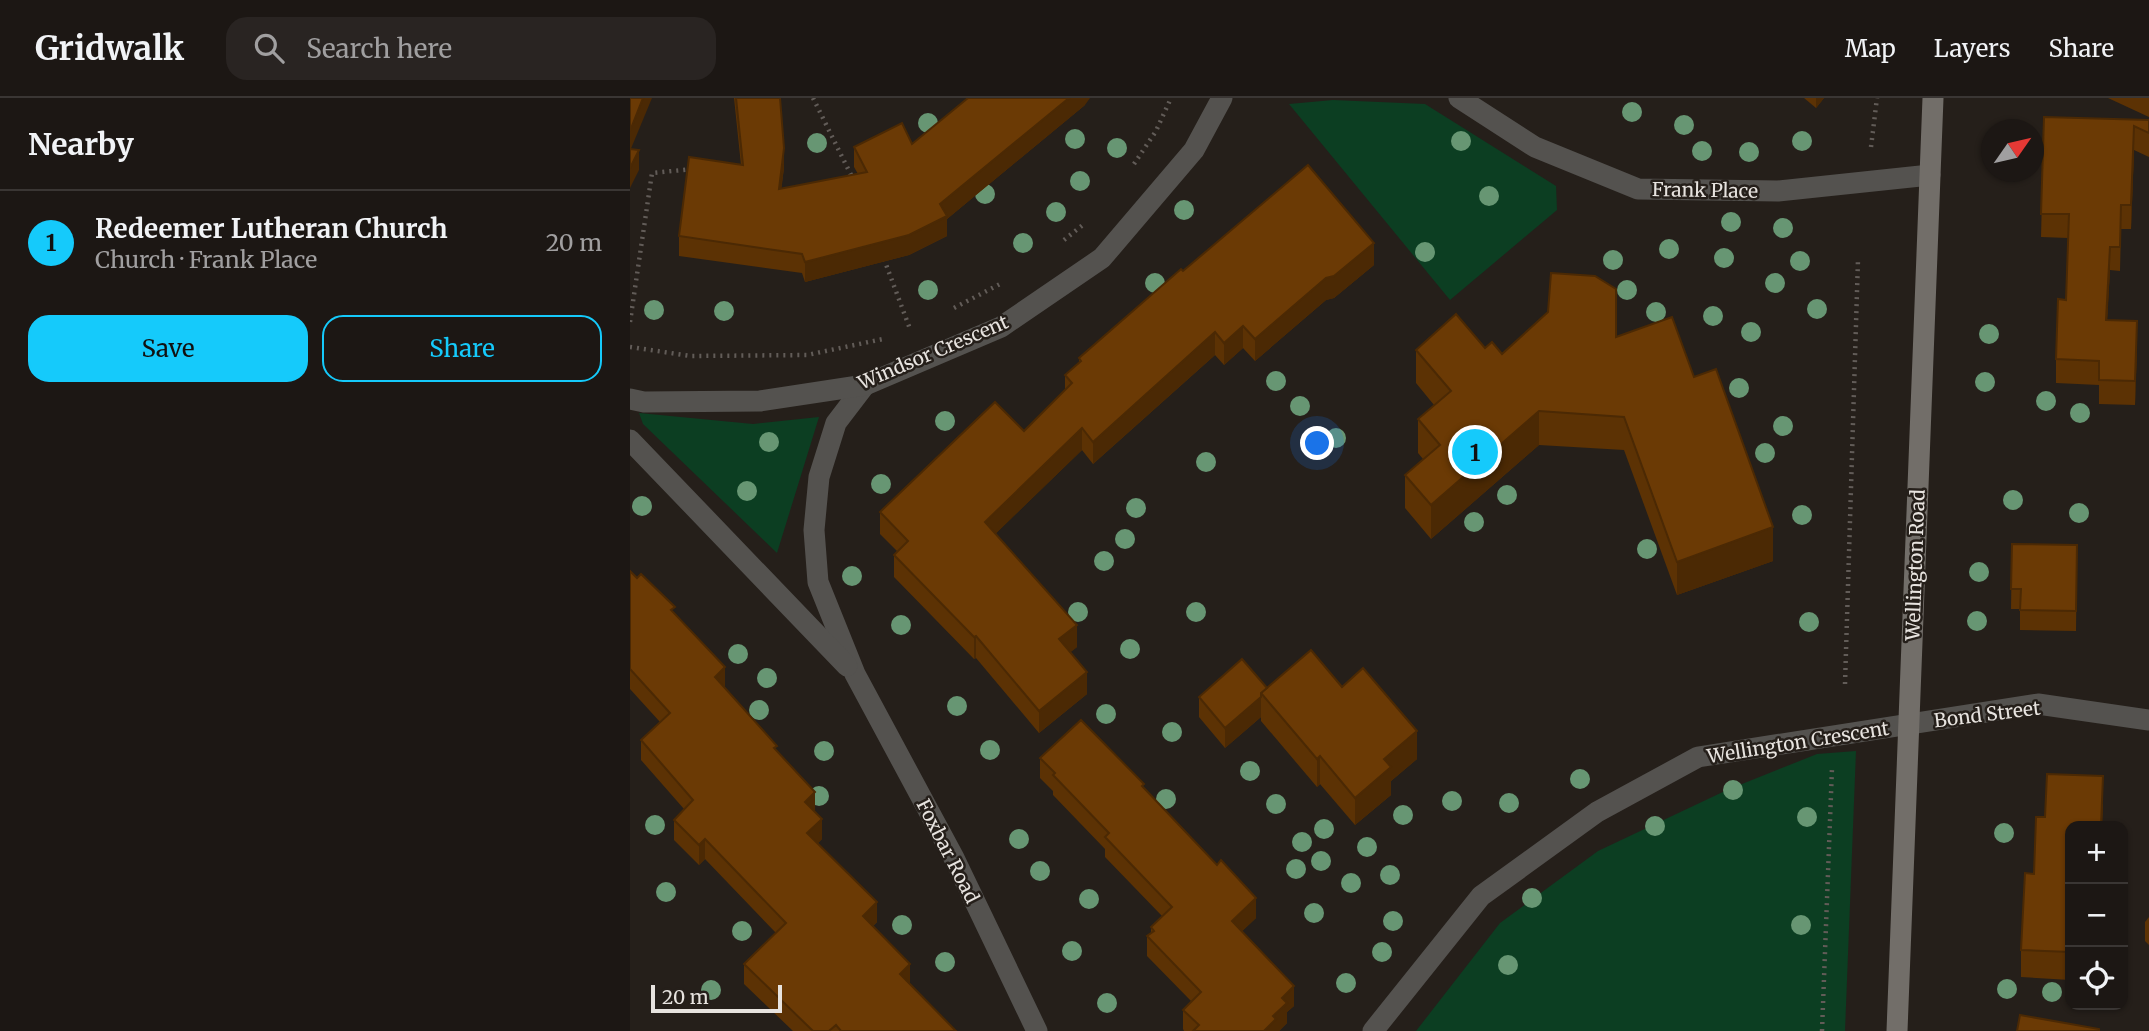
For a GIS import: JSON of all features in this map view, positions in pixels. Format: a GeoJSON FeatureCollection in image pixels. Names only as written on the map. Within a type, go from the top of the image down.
{"type":"FeatureCollection","features":[{"type":"Feature","properties":{"kind":"main road","name":"Wellington Road"},"geometry":{"type":"LineString","coordinates":[[1897,1031],[1933,98]]}},
{"type":"Feature","properties":{"kind":"street","name":"Windsor Crescent"},"geometry":{"type":"LineString","coordinates":[[630,398],[644,402],[760,401],[866,384],[1001,327],[1102,258],[1194,150],[1222,98]]}},
{"type":"Feature","properties":{"kind":"street","name":"Frank Place"},"geometry":{"type":"LineString","coordinates":[[1459,98],[1535,147],[1638,188],[1778,191],[1930,175]]}},
{"type":"Feature","properties":{"kind":"street","name":"Foxbar Road"},"geometry":{"type":"LineString","coordinates":[[866,384],[836,423],[819,477],[814,530],[818,582],[855,674],[954,858],[1037,1031]]}},
{"type":"Feature","properties":{"kind":"street","name":"Foxbar Road"},"geometry":{"type":"LineString","coordinates":[[630,440],[855,674]]}},
{"type":"Feature","properties":{"kind":"street","name":"Bond Street"},"geometry":{"type":"LineString","coordinates":[[1909,724],[2038,704],[2149,720]]}},
{"type":"Feature","properties":{"kind":"street","name":"Wellington Crescent"},"geometry":{"type":"LineString","coordinates":[[1373,1031],[1481,896],[1597,812],[1698,757],[1909,724]]}},
{"type":"Feature","properties":{"kind":"path"},"geometry":{"type":"LineString","coordinates":[[813,98],[857,186]]}},
{"type":"Feature","properties":{"kind":"path"},"geometry":{"type":"LineString","coordinates":[[1128,174],[1157,131],[1171,98]]}},
{"type":"Feature","properties":{"kind":"path"},"geometry":{"type":"LineString","coordinates":[[1871,147],[1877,98]]}},
{"type":"Feature","properties":{"kind":"path"},"geometry":{"type":"LineString","coordinates":[[630,322],[652,173],[704,168]]}},
{"type":"Feature","properties":{"kind":"path"},"geometry":{"type":"LineString","coordinates":[[1056,246],[1087,222]]}},
{"type":"Feature","properties":{"kind":"path"},"geometry":{"type":"LineString","coordinates":[[880,247],[911,333],[920,327]]}},
{"type":"Feature","properties":{"kind":"path"},"geometry":{"type":"LineString","coordinates":[[1845,684],[1858,260]]}},
{"type":"Feature","properties":{"kind":"path"},"geometry":{"type":"LineString","coordinates":[[948,310],[1003,282]]}},
{"type":"Feature","properties":{"kind":"path"},"geometry":{"type":"LineString","coordinates":[[630,347],[691,356],[807,355],[885,338]]}},
{"type":"Feature","properties":{"kind":"path"},"geometry":{"type":"LineString","coordinates":[[1822,1031],[1832,767]]}},
{"type":"Feature","properties":{"kind":"green space"},"geometry":{"type":"Polygon","coordinates":[[[1333,100],[1425,104],[1556,186],[1557,210],[1450,300],[1289,104],[1333,100]]]}},
{"type":"Feature","properties":{"kind":"green space"},"geometry":{"type":"Polygon","coordinates":[[[639,413],[753,424],[819,417],[777,553],[643,424],[639,413]]]}},
{"type":"Feature","properties":{"kind":"green space"},"geometry":{"type":"Polygon","coordinates":[[[1856,751],[1845,1031],[1416,1031],[1500,923],[1598,851],[1727,790],[1817,754],[1856,751]]]}},
{"type":"Feature","properties":{"kind":"building"},"geometry":{"type":"Polygon","coordinates":[[[630,98],[643,98],[630,131],[630,98]]]}},
{"type":"Feature","properties":{"kind":"building"},"geometry":{"type":"Polygon","coordinates":[[[736,98],[780,98],[784,148],[779,189],[867,172],[854,147],[902,123],[912,144],[968,98],[1069,98],[940,204],[947,216],[909,235],[805,262],[802,254],[679,236],[689,157],[743,165],[736,98]]]}},
{"type":"Feature","properties":{"kind":"building"},"geometry":{"type":"Polygon","coordinates":[[[2044,119],[2149,120],[2149,133],[2134,126],[2131,205],[2121,205],[2120,247],[2110,247],[2106,320],[2137,321],[2135,381],[2099,380],[2099,361],[2056,359],[2058,299],[2066,300],[2069,214],[2041,214],[2044,119]]]}},
{"type":"Feature","properties":{"kind":"building"},"geometry":{"type":"Polygon","coordinates":[[[630,149],[639,150],[630,168],[630,149]]]}},
{"type":"Feature","properties":{"kind":"building"},"geometry":{"type":"Polygon","coordinates":[[[1308,165],[1374,243],[1334,276],[1326,278],[1255,339],[1243,326],[1224,343],[1215,332],[1093,442],[1082,428],[985,522],[1077,625],[1059,639],[1087,672],[1039,711],[976,636],[974,637],[894,555],[908,541],[880,512],[995,402],[1024,431],[1072,383],[1065,375],[1081,361],[1079,358],[1181,269],[1183,271],[1308,165]]]}},
{"type":"Feature","properties":{"kind":"building"},"geometry":{"type":"Polygon","coordinates":[[[1551,273],[1595,276],[1616,289],[1616,337],[1672,317],[1694,377],[1716,369],[1773,527],[1677,562],[1624,417],[1539,411],[1431,505],[1405,475],[1440,445],[1418,419],[1451,391],[1416,350],[1456,314],[1485,348],[1492,342],[1502,354],[1548,312],[1551,273]]]}},
{"type":"Feature","properties":{"kind":"building"},"geometry":{"type":"Polygon","coordinates":[[[2012,544],[2077,545],[2076,611],[2020,610],[2021,589],[2011,589],[2012,544]]]}},
{"type":"Feature","properties":{"kind":"building"},"geometry":{"type":"Polygon","coordinates":[[[630,571],[637,578],[641,574],[675,607],[671,610],[725,667],[715,677],[815,792],[805,802],[822,819],[807,833],[877,902],[863,916],[910,964],[900,974],[956,1031],[841,1031],[836,1025],[829,1031],[813,1031],[744,964],[786,923],[705,839],[699,845],[674,820],[693,800],[641,740],[670,713],[630,669],[630,571]]]}},
{"type":"Feature","properties":{"kind":"building"},"geometry":{"type":"Polygon","coordinates":[[[1311,650],[1342,687],[1363,668],[1417,731],[1384,759],[1391,767],[1355,798],[1320,756],[1317,759],[1261,693],[1311,650]]]}},
{"type":"Feature","properties":{"kind":"building"},"geometry":{"type":"Polygon","coordinates":[[[1242,659],[1267,688],[1261,693],[1261,697],[1225,728],[1199,697],[1242,659]]]}},
{"type":"Feature","properties":{"kind":"building"},"geometry":{"type":"Polygon","coordinates":[[[1081,720],[1144,784],[1142,786],[1217,865],[1221,860],[1256,898],[1232,921],[1294,986],[1282,998],[1287,1003],[1273,1016],[1276,1019],[1264,1031],[1193,1031],[1199,1025],[1183,1010],[1201,992],[1147,936],[1154,931],[1151,927],[1172,907],[1105,837],[1109,833],[1040,758],[1081,720]]]}},
{"type":"Feature","properties":{"kind":"building"},"geometry":{"type":"Polygon","coordinates":[[[2047,774],[2103,776],[2101,821],[2065,821],[2065,952],[2021,950],[2025,873],[2034,874],[2036,817],[2045,817],[2047,774]]]}},
{"type":"Feature","properties":{"kind":"building"},"geometry":{"type":"Polygon","coordinates":[[[2020,1015],[2099,1029],[2099,1031],[2017,1031],[2020,1015]]]}},
{"type":"Feature","properties":{"kind":"place","name":"Redeemer Lutheran Church"},"geometry":{"type":"Point","coordinates":[1475,452]}}]}
